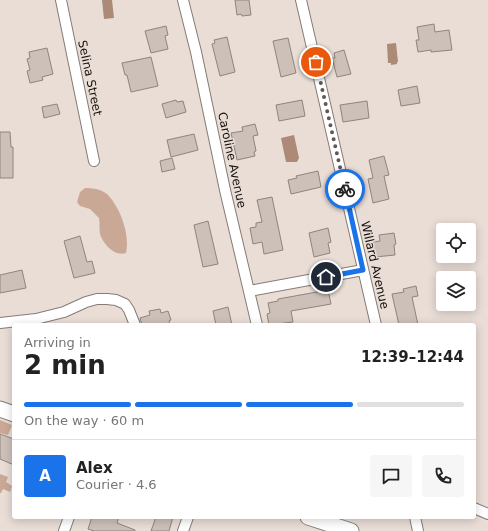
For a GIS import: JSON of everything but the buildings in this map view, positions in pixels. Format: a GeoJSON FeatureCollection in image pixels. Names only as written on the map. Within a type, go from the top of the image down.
{"type":"FeatureCollection","features":[{"type":"Feature","properties":{"kind":"main road"},"geometry":{"type":"LineString","coordinates":[[0,408],[12,413]]}},
{"type":"Feature","properties":{"kind":"main road"},"geometry":{"type":"LineString","coordinates":[[314,519],[351,531]]}},
{"type":"Feature","properties":{"kind":"street","name":"Selina Street"},"geometry":{"type":"LineString","coordinates":[[61,0],[94,161]]}},
{"type":"Feature","properties":{"kind":"street","name":"Caroline Avenue"},"geometry":{"type":"LineString","coordinates":[[183,0],[196,52],[225,190],[257,323]]}},
{"type":"Feature","properties":{"kind":"street","name":"Willard Avenue"},"geometry":{"type":"LineString","coordinates":[[301,0],[376,323]]}},
{"type":"Feature","properties":{"kind":"street"},"geometry":{"type":"LineString","coordinates":[[249,291],[363,270]]}},
{"type":"Feature","properties":{"kind":"street"},"geometry":{"type":"LineString","coordinates":[[0,322],[36,319],[64,312],[86,302],[97,299],[116,300],[125,304],[134,323]]}},
{"type":"Feature","properties":{"kind":"street"},"geometry":{"type":"LineString","coordinates":[[476,509],[488,514]]}},
{"type":"Feature","properties":{"kind":"street"},"geometry":{"type":"LineString","coordinates":[[64,531],[68,519]]}},
{"type":"Feature","properties":{"kind":"street"},"geometry":{"type":"LineString","coordinates":[[183,531],[187,519]]}},
{"type":"Feature","properties":{"kind":"street"},"geometry":{"type":"LineString","coordinates":[[415,519],[418,531]]}},
{"type":"Feature","properties":{"kind":"shaded area"},"geometry":{"type":"Polygon","coordinates":[[[102,0],[112,0],[114,18],[104,19],[102,0]]]}},
{"type":"Feature","properties":{"kind":"shaded area"},"geometry":{"type":"Polygon","coordinates":[[[396,43],[398,62],[397,64],[391,65],[391,63],[388,63],[387,44],[396,43]]]}},
{"type":"Feature","properties":{"kind":"shaded area"},"geometry":{"type":"Polygon","coordinates":[[[294,135],[299,158],[297,162],[286,162],[281,138],[294,135]]]}},
{"type":"Feature","properties":{"kind":"shaded area"},"geometry":{"type":"Polygon","coordinates":[[[85,188],[103,191],[117,207],[127,238],[126,253],[118,253],[110,249],[100,234],[99,218],[90,209],[80,206],[77,202],[80,192],[85,188]]]}},
{"type":"Feature","properties":{"kind":"shaded area"},"geometry":{"type":"Polygon","coordinates":[[[0,420],[12,425],[8,435],[0,433],[0,420]]]}},
{"type":"Feature","properties":{"kind":"shaded area"},"geometry":{"type":"Polygon","coordinates":[[[0,474],[8,477],[6,482],[12,486],[10,492],[3,489],[0,493],[0,474]]]}},
{"type":"Feature","properties":{"kind":"way so far"},"geometry":{"type":"LineString","coordinates":[[316,62],[345,189]]}},
{"type":"Feature","properties":{"kind":"route"},"geometry":{"type":"LineString","coordinates":[[326,277],[363,270],[345,189]]}}]}
